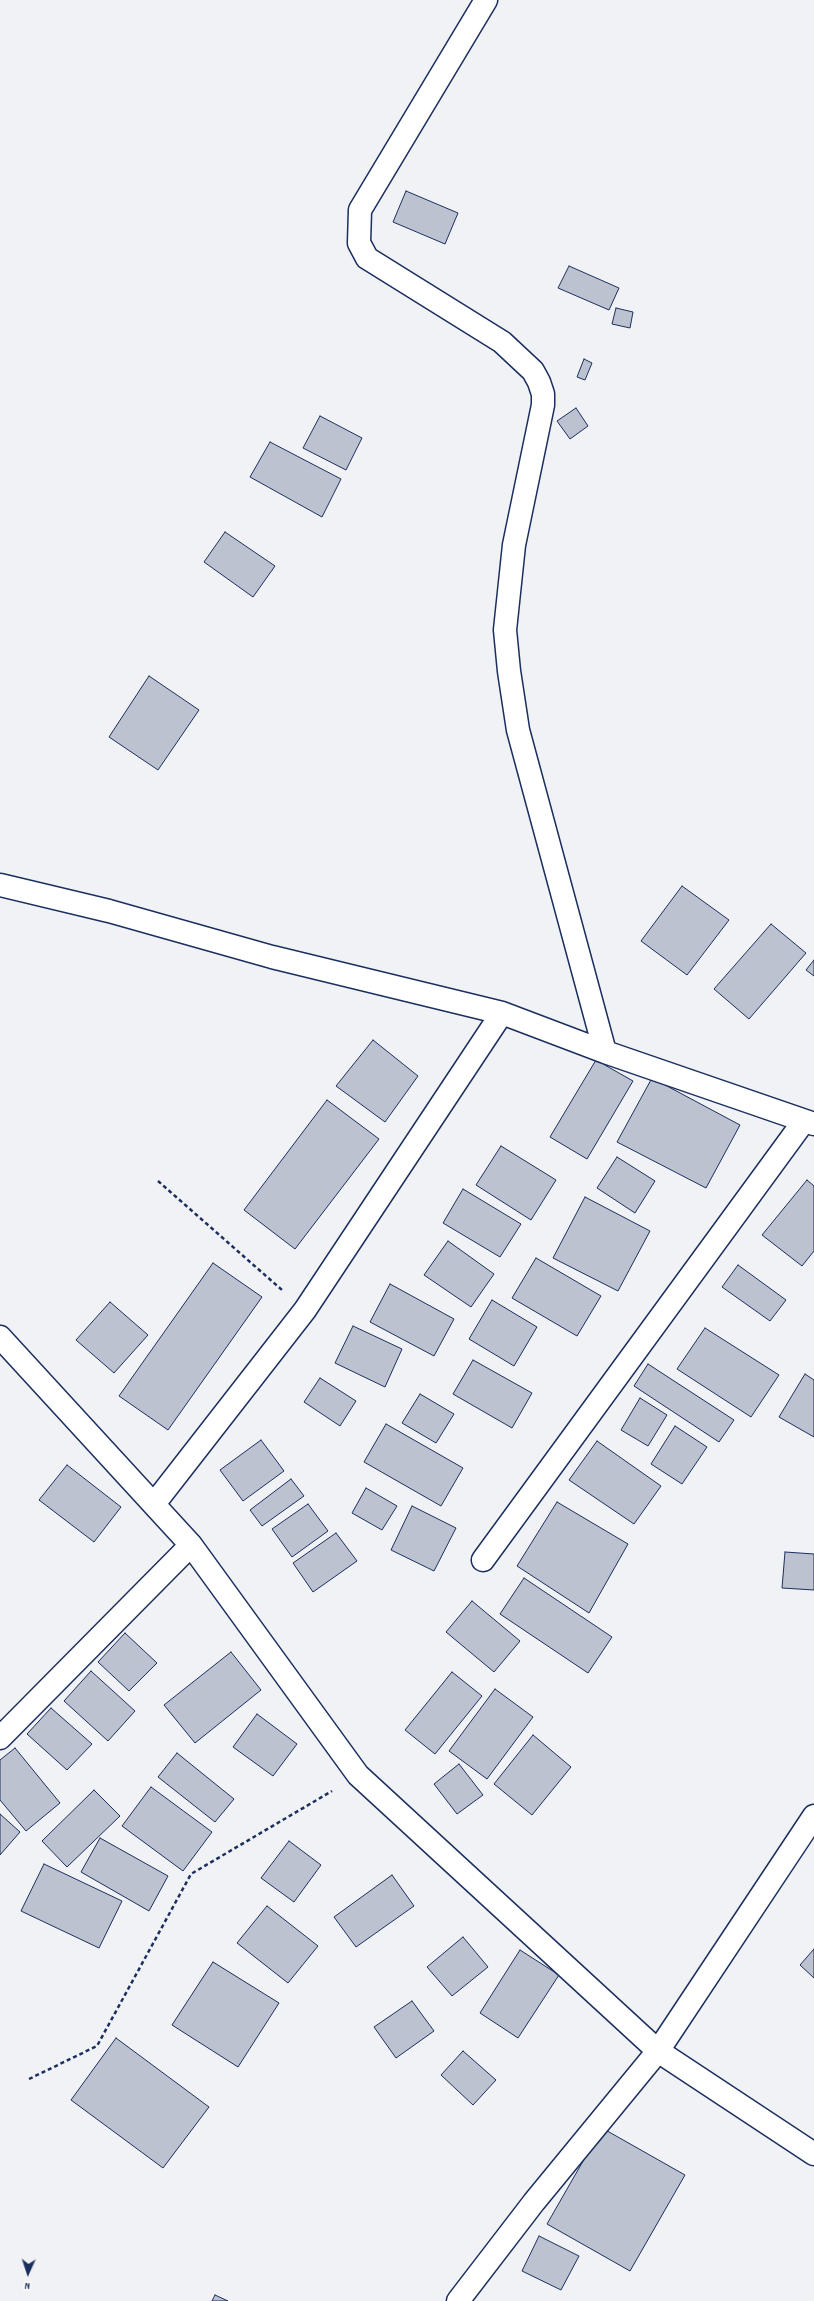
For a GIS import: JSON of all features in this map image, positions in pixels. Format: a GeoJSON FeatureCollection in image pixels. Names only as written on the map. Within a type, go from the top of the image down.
{"type":"FeatureCollection","features":[{"type":"Feature","properties":{"kind":"street"},"geometry":{"type":"LineString","coordinates":[[486,0],[360,210],[359,243],[367,258],[502,342],[533,371],[539,382],[543,405],[514,545],[505,630],[518,730],[605,1052]]}},
{"type":"Feature","properties":{"kind":"street"},"geometry":{"type":"LineString","coordinates":[[0,885],[109,911],[272,957],[502,1013],[605,1052],[809,1122],[483,1560]]}},
{"type":"Feature","properties":{"kind":"street"},"geometry":{"type":"LineString","coordinates":[[154,1504],[305,1310],[502,1013]]}},
{"type":"Feature","properties":{"kind":"street"},"geometry":{"type":"LineString","coordinates":[[0,1337],[191,1546],[358,1775],[658,2051],[814,2154]]}},
{"type":"Feature","properties":{"kind":"street"},"geometry":{"type":"LineString","coordinates":[[0,1738],[191,1546]]}},
{"type":"Feature","properties":{"kind":"street"},"geometry":{"type":"LineString","coordinates":[[458,2301],[534,2202],[658,2051],[814,1816]]}},
{"type":"Feature","properties":{"kind":"path"},"geometry":{"type":"LineString","coordinates":[[158,1181],[305,1310]]}},
{"type":"Feature","properties":{"kind":"path"},"geometry":{"type":"LineString","coordinates":[[29,2079],[97,2046],[192,1874],[358,1775]]}},
{"type":"Feature","properties":{"kind":"building"},"geometry":{"type":"Polygon","coordinates":[[[406,191],[458,213],[445,244],[393,222],[406,191]]]}},
{"type":"Feature","properties":{"kind":"building"},"geometry":{"type":"Polygon","coordinates":[[[569,266],[619,288],[609,310],[558,288],[569,266]]]}},
{"type":"Feature","properties":{"kind":"building"},"geometry":{"type":"Polygon","coordinates":[[[616,308],[633,312],[630,328],[612,324],[616,308]]]}},
{"type":"Feature","properties":{"kind":"building"},"geometry":{"type":"Polygon","coordinates":[[[584,359],[592,363],[585,380],[577,377],[584,359]]]}},
{"type":"Feature","properties":{"kind":"building"},"geometry":{"type":"Polygon","coordinates":[[[576,408],[588,426],[570,439],[557,421],[576,408]]]}},
{"type":"Feature","properties":{"kind":"building"},"geometry":{"type":"Polygon","coordinates":[[[320,416],[362,438],[346,470],[303,448],[320,416]]]}},
{"type":"Feature","properties":{"kind":"building"},"geometry":{"type":"Polygon","coordinates":[[[270,442],[341,479],[322,517],[250,477],[270,442]]]}},
{"type":"Feature","properties":{"kind":"building"},"geometry":{"type":"Polygon","coordinates":[[[225,532],[275,566],[253,597],[204,562],[225,532]]]}},
{"type":"Feature","properties":{"kind":"building"},"geometry":{"type":"Polygon","coordinates":[[[149,676],[199,710],[158,770],[109,737],[149,676]]]}},
{"type":"Feature","properties":{"kind":"building"},"geometry":{"type":"Polygon","coordinates":[[[682,886],[729,920],[687,975],[641,941],[682,886]]]}},
{"type":"Feature","properties":{"kind":"building"},"geometry":{"type":"Polygon","coordinates":[[[771,924],[806,953],[749,1019],[714,989],[771,924]]]}},
{"type":"Feature","properties":{"kind":"building"},"geometry":{"type":"Polygon","coordinates":[[[814,960],[814,976],[806,970],[814,960]]]}},
{"type":"Feature","properties":{"kind":"building"},"geometry":{"type":"Polygon","coordinates":[[[373,1040],[418,1076],[385,1122],[336,1086],[373,1040]]]}},
{"type":"Feature","properties":{"kind":"building"},"geometry":{"type":"Polygon","coordinates":[[[596,1060],[633,1081],[587,1159],[550,1137],[596,1060]]]}},
{"type":"Feature","properties":{"kind":"building"},"geometry":{"type":"Polygon","coordinates":[[[652,1078],[740,1125],[706,1188],[617,1142],[652,1078]]]}},
{"type":"Feature","properties":{"kind":"building"},"geometry":{"type":"Polygon","coordinates":[[[327,1100],[379,1139],[295,1249],[244,1210],[327,1100]]]}},
{"type":"Feature","properties":{"kind":"building"},"geometry":{"type":"Polygon","coordinates":[[[501,1146],[556,1180],[531,1220],[476,1185],[501,1146]]]}},
{"type":"Feature","properties":{"kind":"building"},"geometry":{"type":"Polygon","coordinates":[[[617,1157],[655,1181],[635,1213],[597,1188],[617,1157]]]}},
{"type":"Feature","properties":{"kind":"building"},"geometry":{"type":"Polygon","coordinates":[[[807,1180],[814,1186],[814,1251],[802,1266],[762,1235],[807,1180]]]}},
{"type":"Feature","properties":{"kind":"building"},"geometry":{"type":"Polygon","coordinates":[[[463,1189],[521,1224],[500,1257],[443,1223],[463,1189]]]}},
{"type":"Feature","properties":{"kind":"building"},"geometry":{"type":"Polygon","coordinates":[[[585,1197],[650,1231],[618,1291],[553,1258],[585,1197]]]}},
{"type":"Feature","properties":{"kind":"building"},"geometry":{"type":"Polygon","coordinates":[[[448,1241],[494,1274],[471,1307],[424,1275],[448,1241]]]}},
{"type":"Feature","properties":{"kind":"building"},"geometry":{"type":"Polygon","coordinates":[[[536,1258],[601,1296],[577,1336],[512,1298],[536,1258]]]}},
{"type":"Feature","properties":{"kind":"building"},"geometry":{"type":"Polygon","coordinates":[[[213,1263],[262,1297],[168,1430],[119,1396],[213,1263]]]}},
{"type":"Feature","properties":{"kind":"building"},"geometry":{"type":"Polygon","coordinates":[[[738,1265],[786,1300],[770,1321],[722,1287],[738,1265]]]}},
{"type":"Feature","properties":{"kind":"building"},"geometry":{"type":"Polygon","coordinates":[[[390,1284],[454,1319],[434,1356],[370,1322],[390,1284]]]}},
{"type":"Feature","properties":{"kind":"building"},"geometry":{"type":"Polygon","coordinates":[[[492,1300],[537,1327],[514,1366],[469,1339],[492,1300]]]}},
{"type":"Feature","properties":{"kind":"building"},"geometry":{"type":"Polygon","coordinates":[[[110,1302],[148,1335],[114,1373],[76,1340],[110,1302]]]}},
{"type":"Feature","properties":{"kind":"building"},"geometry":{"type":"Polygon","coordinates":[[[353,1326],[402,1349],[385,1387],[335,1363],[353,1326]]]}},
{"type":"Feature","properties":{"kind":"building"},"geometry":{"type":"Polygon","coordinates":[[[705,1328],[779,1375],[751,1417],[677,1369],[705,1328]]]}},
{"type":"Feature","properties":{"kind":"building"},"geometry":{"type":"Polygon","coordinates":[[[473,1360],[532,1393],[512,1428],[453,1394],[473,1360]]]}},
{"type":"Feature","properties":{"kind":"building"},"geometry":{"type":"Polygon","coordinates":[[[648,1364],[734,1420],[719,1442],[634,1386],[648,1364]]]}},
{"type":"Feature","properties":{"kind":"building"},"geometry":{"type":"Polygon","coordinates":[[[805,1374],[814,1380],[814,1437],[779,1417],[805,1374]]]}},
{"type":"Feature","properties":{"kind":"building"},"geometry":{"type":"Polygon","coordinates":[[[320,1378],[356,1401],[340,1426],[304,1402],[320,1378]]]}},
{"type":"Feature","properties":{"kind":"building"},"geometry":{"type":"Polygon","coordinates":[[[420,1394],[454,1414],[436,1443],[402,1423],[420,1394]]]}},
{"type":"Feature","properties":{"kind":"building"},"geometry":{"type":"Polygon","coordinates":[[[640,1398],[667,1415],[648,1446],[621,1430],[640,1398]]]}},
{"type":"Feature","properties":{"kind":"building"},"geometry":{"type":"Polygon","coordinates":[[[386,1424],[463,1468],[441,1506],[364,1462],[386,1424]]]}},
{"type":"Feature","properties":{"kind":"building"},"geometry":{"type":"Polygon","coordinates":[[[675,1426],[707,1447],[682,1484],[651,1464],[675,1426]]]}},
{"type":"Feature","properties":{"kind":"building"},"geometry":{"type":"Polygon","coordinates":[[[261,1440],[284,1471],[243,1501],[220,1470],[261,1440]]]}},
{"type":"Feature","properties":{"kind":"building"},"geometry":{"type":"Polygon","coordinates":[[[597,1441],[661,1486],[634,1524],[569,1480],[597,1441]]]}},
{"type":"Feature","properties":{"kind":"building"},"geometry":{"type":"Polygon","coordinates":[[[67,1465],[121,1507],[94,1542],[39,1500],[67,1465]]]}},
{"type":"Feature","properties":{"kind":"building"},"geometry":{"type":"Polygon","coordinates":[[[291,1479],[304,1496],[262,1526],[250,1510],[291,1479]]]}},
{"type":"Feature","properties":{"kind":"building"},"geometry":{"type":"Polygon","coordinates":[[[366,1488],[397,1506],[382,1530],[352,1513],[366,1488]]]}},
{"type":"Feature","properties":{"kind":"building"},"geometry":{"type":"Polygon","coordinates":[[[557,1502],[628,1544],[589,1613],[517,1566],[557,1502]]]}},
{"type":"Feature","properties":{"kind":"building"},"geometry":{"type":"Polygon","coordinates":[[[308,1504],[328,1531],[292,1557],[272,1529],[308,1504]]]}},
{"type":"Feature","properties":{"kind":"building"},"geometry":{"type":"Polygon","coordinates":[[[412,1506],[456,1528],[434,1571],[391,1550],[412,1506]]]}},
{"type":"Feature","properties":{"kind":"building"},"geometry":{"type":"Polygon","coordinates":[[[336,1533],[357,1561],[313,1592],[293,1563],[336,1533]]]}},
{"type":"Feature","properties":{"kind":"building"},"geometry":{"type":"Polygon","coordinates":[[[785,1552],[814,1554],[814,1590],[782,1588],[785,1552]]]}},
{"type":"Feature","properties":{"kind":"building"},"geometry":{"type":"Polygon","coordinates":[[[524,1578],[612,1637],[588,1673],[500,1614],[524,1578]]]}},
{"type":"Feature","properties":{"kind":"building"},"geometry":{"type":"Polygon","coordinates":[[[472,1601],[520,1641],[494,1672],[446,1632],[472,1601]]]}},
{"type":"Feature","properties":{"kind":"building"},"geometry":{"type":"Polygon","coordinates":[[[125,1633],[157,1663],[129,1691],[98,1662],[125,1633]]]}},
{"type":"Feature","properties":{"kind":"building"},"geometry":{"type":"Polygon","coordinates":[[[231,1652],[261,1690],[195,1743],[164,1705],[231,1652]]]}},
{"type":"Feature","properties":{"kind":"building"},"geometry":{"type":"Polygon","coordinates":[[[91,1671],[135,1711],[108,1741],[64,1701],[91,1671]]]}},
{"type":"Feature","properties":{"kind":"building"},"geometry":{"type":"Polygon","coordinates":[[[452,1672],[482,1696],[435,1754],[405,1730],[452,1672]]]}},
{"type":"Feature","properties":{"kind":"building"},"geometry":{"type":"Polygon","coordinates":[[[495,1689],[533,1717],[487,1779],[449,1751],[495,1689]]]}},
{"type":"Feature","properties":{"kind":"building"},"geometry":{"type":"Polygon","coordinates":[[[51,1708],[92,1744],[67,1770],[27,1734],[51,1708]]]}},
{"type":"Feature","properties":{"kind":"building"},"geometry":{"type":"Polygon","coordinates":[[[257,1714],[297,1744],[273,1776],[233,1747],[257,1714]]]}},
{"type":"Feature","properties":{"kind":"building"},"geometry":{"type":"Polygon","coordinates":[[[533,1735],[571,1767],[532,1815],[494,1784],[533,1735]]]}},
{"type":"Feature","properties":{"kind":"building"},"geometry":{"type":"Polygon","coordinates":[[[15,1748],[60,1803],[26,1831],[0,1800],[0,1760],[15,1748]]]}},
{"type":"Feature","properties":{"kind":"building"},"geometry":{"type":"Polygon","coordinates":[[[177,1753],[234,1799],[215,1822],[158,1777],[177,1753]]]}},
{"type":"Feature","properties":{"kind":"building"},"geometry":{"type":"Polygon","coordinates":[[[459,1764],[483,1795],[457,1814],[434,1784],[459,1764]]]}},
{"type":"Feature","properties":{"kind":"building"},"geometry":{"type":"Polygon","coordinates":[[[151,1787],[212,1832],[183,1871],[122,1826],[151,1787]]]}},
{"type":"Feature","properties":{"kind":"building"},"geometry":{"type":"Polygon","coordinates":[[[94,1790],[120,1816],[67,1867],[42,1841],[94,1790]]]}},
{"type":"Feature","properties":{"kind":"building"},"geometry":{"type":"Polygon","coordinates":[[[0,1814],[20,1832],[0,1855],[0,1814]]]}},
{"type":"Feature","properties":{"kind":"building"},"geometry":{"type":"Polygon","coordinates":[[[100,1838],[168,1876],[149,1911],[81,1872],[100,1838]]]}},
{"type":"Feature","properties":{"kind":"building"},"geometry":{"type":"Polygon","coordinates":[[[289,1841],[321,1865],[294,1902],[261,1878],[289,1841]]]}},
{"type":"Feature","properties":{"kind":"building"},"geometry":{"type":"Polygon","coordinates":[[[44,1864],[122,1901],[99,1948],[21,1911],[44,1864]]]}},
{"type":"Feature","properties":{"kind":"building"},"geometry":{"type":"Polygon","coordinates":[[[392,1875],[414,1906],[356,1947],[334,1917],[392,1875]]]}},
{"type":"Feature","properties":{"kind":"building"},"geometry":{"type":"Polygon","coordinates":[[[267,1906],[318,1946],[288,1983],[237,1943],[267,1906]]]}},
{"type":"Feature","properties":{"kind":"building"},"geometry":{"type":"Polygon","coordinates":[[[463,1937],[488,1967],[452,1996],[427,1967],[463,1937]]]}},
{"type":"Feature","properties":{"kind":"building"},"geometry":{"type":"Polygon","coordinates":[[[814,1949],[814,1978],[800,1965],[814,1949]]]}},
{"type":"Feature","properties":{"kind":"building"},"geometry":{"type":"Polygon","coordinates":[[[520,1950],[559,1975],[518,2038],[480,2013],[520,1950]]]}},
{"type":"Feature","properties":{"kind":"building"},"geometry":{"type":"Polygon","coordinates":[[[213,1962],[279,2003],[238,2067],[172,2025],[213,1962]]]}},
{"type":"Feature","properties":{"kind":"building"},"geometry":{"type":"Polygon","coordinates":[[[412,2001],[434,2031],[396,2058],[374,2027],[412,2001]]]}},
{"type":"Feature","properties":{"kind":"building"},"geometry":{"type":"Polygon","coordinates":[[[116,2038],[209,2107],[163,2168],[71,2100],[116,2038]]]}},
{"type":"Feature","properties":{"kind":"building"},"geometry":{"type":"Polygon","coordinates":[[[463,2051],[496,2080],[473,2105],[441,2075],[463,2051]]]}},
{"type":"Feature","properties":{"kind":"building"},"geometry":{"type":"Polygon","coordinates":[[[602,2128],[685,2175],[630,2271],[547,2224],[602,2128]]]}},
{"type":"Feature","properties":{"kind":"building"},"geometry":{"type":"Polygon","coordinates":[[[539,2236],[579,2256],[561,2290],[522,2271],[539,2236]]]}},
{"type":"Feature","properties":{"kind":"building"},"geometry":{"type":"Polygon","coordinates":[[[215,2295],[228,2301],[212,2301],[215,2295]]]}}]}
